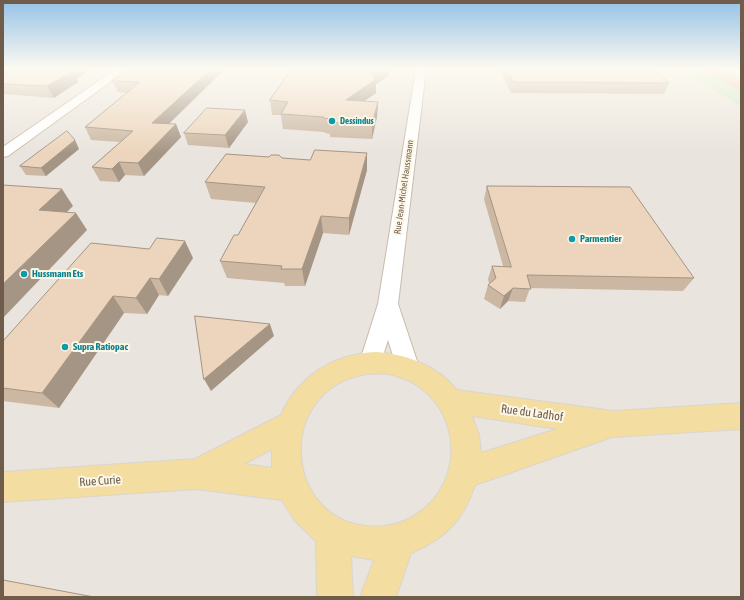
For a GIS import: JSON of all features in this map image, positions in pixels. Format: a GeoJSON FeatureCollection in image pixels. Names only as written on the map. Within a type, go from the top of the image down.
{"type":"FeatureCollection","features":[{"type":"Feature","properties":{"kind":"main road"},"geometry":{"type":"LineString","coordinates":[[370,364],[408,370],[432,382],[451,401],[466,434],[467,474],[443,517],[397,543],[333,534],[306,513],[289,485],[283,454],[288,425],[301,400],[321,381],[344,369],[370,364]]}},
{"type":"Feature","properties":{"kind":"main road","name":"Rue du Ladhof"},"geometry":{"type":"LineString","coordinates":[[451,401],[614,424],[741,416]]}},
{"type":"Feature","properties":{"kind":"main road","name":"Rue du Ladhof"},"geometry":{"type":"LineString","coordinates":[[467,474],[614,424]]}},
{"type":"Feature","properties":{"kind":"main road","name":"Rue Curie"},"geometry":{"type":"LineString","coordinates":[[197,474],[288,425]]}},
{"type":"Feature","properties":{"kind":"main road","name":"Rue Curie"},"geometry":{"type":"LineString","coordinates":[[3,487],[197,474],[289,485]]}},
{"type":"Feature","properties":{"kind":"main road"},"geometry":{"type":"LineString","coordinates":[[333,534],[336,597]]}},
{"type":"Feature","properties":{"kind":"main road"},"geometry":{"type":"LineString","coordinates":[[378,597],[397,543]]}},
{"type":"Feature","properties":{"kind":"street"},"geometry":{"type":"LineString","coordinates":[[3,153],[83,97]]}},
{"type":"Feature","properties":{"kind":"street","name":"Rue Jean-Michel Haussmann"},"geometry":{"type":"LineString","coordinates":[[370,364],[388,304],[417,97]]}},
{"type":"Feature","properties":{"kind":"street","name":"Rue Jean-Michel Haussmann"},"geometry":{"type":"LineString","coordinates":[[388,304],[408,370]]}},
{"type":"Feature","properties":{"kind":"shaded area"},"geometry":{"type":"Polygon","coordinates":[[[3,97],[725,97],[741,107],[741,597],[3,597],[3,97]]]}},
{"type":"Feature","properties":{"kind":"green space"},"geometry":{"type":"Polygon","coordinates":[[[725,97],[741,97],[741,107],[725,97]]]}},
{"type":"Feature","properties":{"kind":"building"},"geometry":{"type":"Polygon","coordinates":[[[122,97],[180,97],[152,123],[176,124],[138,163],[119,162],[112,169],[92,167],[133,131],[85,127],[122,97]]]}},
{"type":"Feature","properties":{"kind":"building"},"geometry":{"type":"Polygon","coordinates":[[[272,97],[350,97],[346,100],[378,102],[372,124],[329,122],[331,119],[323,118],[324,117],[281,114],[288,102],[270,100],[272,97]]]}},
{"type":"Feature","properties":{"kind":"building"},"geometry":{"type":"Polygon","coordinates":[[[207,108],[245,110],[225,135],[184,133],[207,108]]]}},
{"type":"Feature","properties":{"kind":"building"},"geometry":{"type":"Polygon","coordinates":[[[67,131],[75,140],[41,168],[20,166],[67,131]]]}},
{"type":"Feature","properties":{"kind":"building"},"geometry":{"type":"Polygon","coordinates":[[[315,150],[367,153],[349,218],[321,216],[302,269],[281,269],[282,266],[220,261],[234,235],[238,235],[265,187],[205,182],[226,154],[269,157],[271,155],[279,155],[282,158],[310,160],[315,150]]]}},
{"type":"Feature","properties":{"kind":"building"},"geometry":{"type":"Polygon","coordinates":[[[3,185],[62,189],[39,210],[76,213],[3,284],[3,185]]]}},
{"type":"Feature","properties":{"kind":"building","name":"Parmentier"},"geometry":{"type":"Polygon","coordinates":[[[487,186],[630,187],[694,278],[527,275],[531,289],[513,288],[504,296],[488,285],[496,278],[492,266],[511,267],[487,186]]]}},
{"type":"Feature","properties":{"kind":"building"},"geometry":{"type":"Polygon","coordinates":[[[157,238],[185,241],[159,279],[150,278],[136,298],[113,296],[42,393],[3,388],[3,341],[91,243],[149,249],[157,238]]]}},
{"type":"Feature","properties":{"kind":"building"},"geometry":{"type":"Polygon","coordinates":[[[195,316],[270,324],[204,379],[195,316]]]}},
{"type":"Feature","properties":{"kind":"building"},"geometry":{"type":"Polygon","coordinates":[[[3,580],[94,597],[3,597],[3,580]]]}},
{"type":"Feature","properties":{"kind":"place","name":"Dessindus"},"geometry":{"type":"Point","coordinates":[332,121]}},
{"type":"Feature","properties":{"kind":"place","name":"Parmentier"},"geometry":{"type":"Point","coordinates":[572,239]}},
{"type":"Feature","properties":{"kind":"place","name":"Hussmann Ets"},"geometry":{"type":"Point","coordinates":[24,274]}},
{"type":"Feature","properties":{"kind":"place","name":"Supra Ratiopac"},"geometry":{"type":"Point","coordinates":[65,347]}}]}
